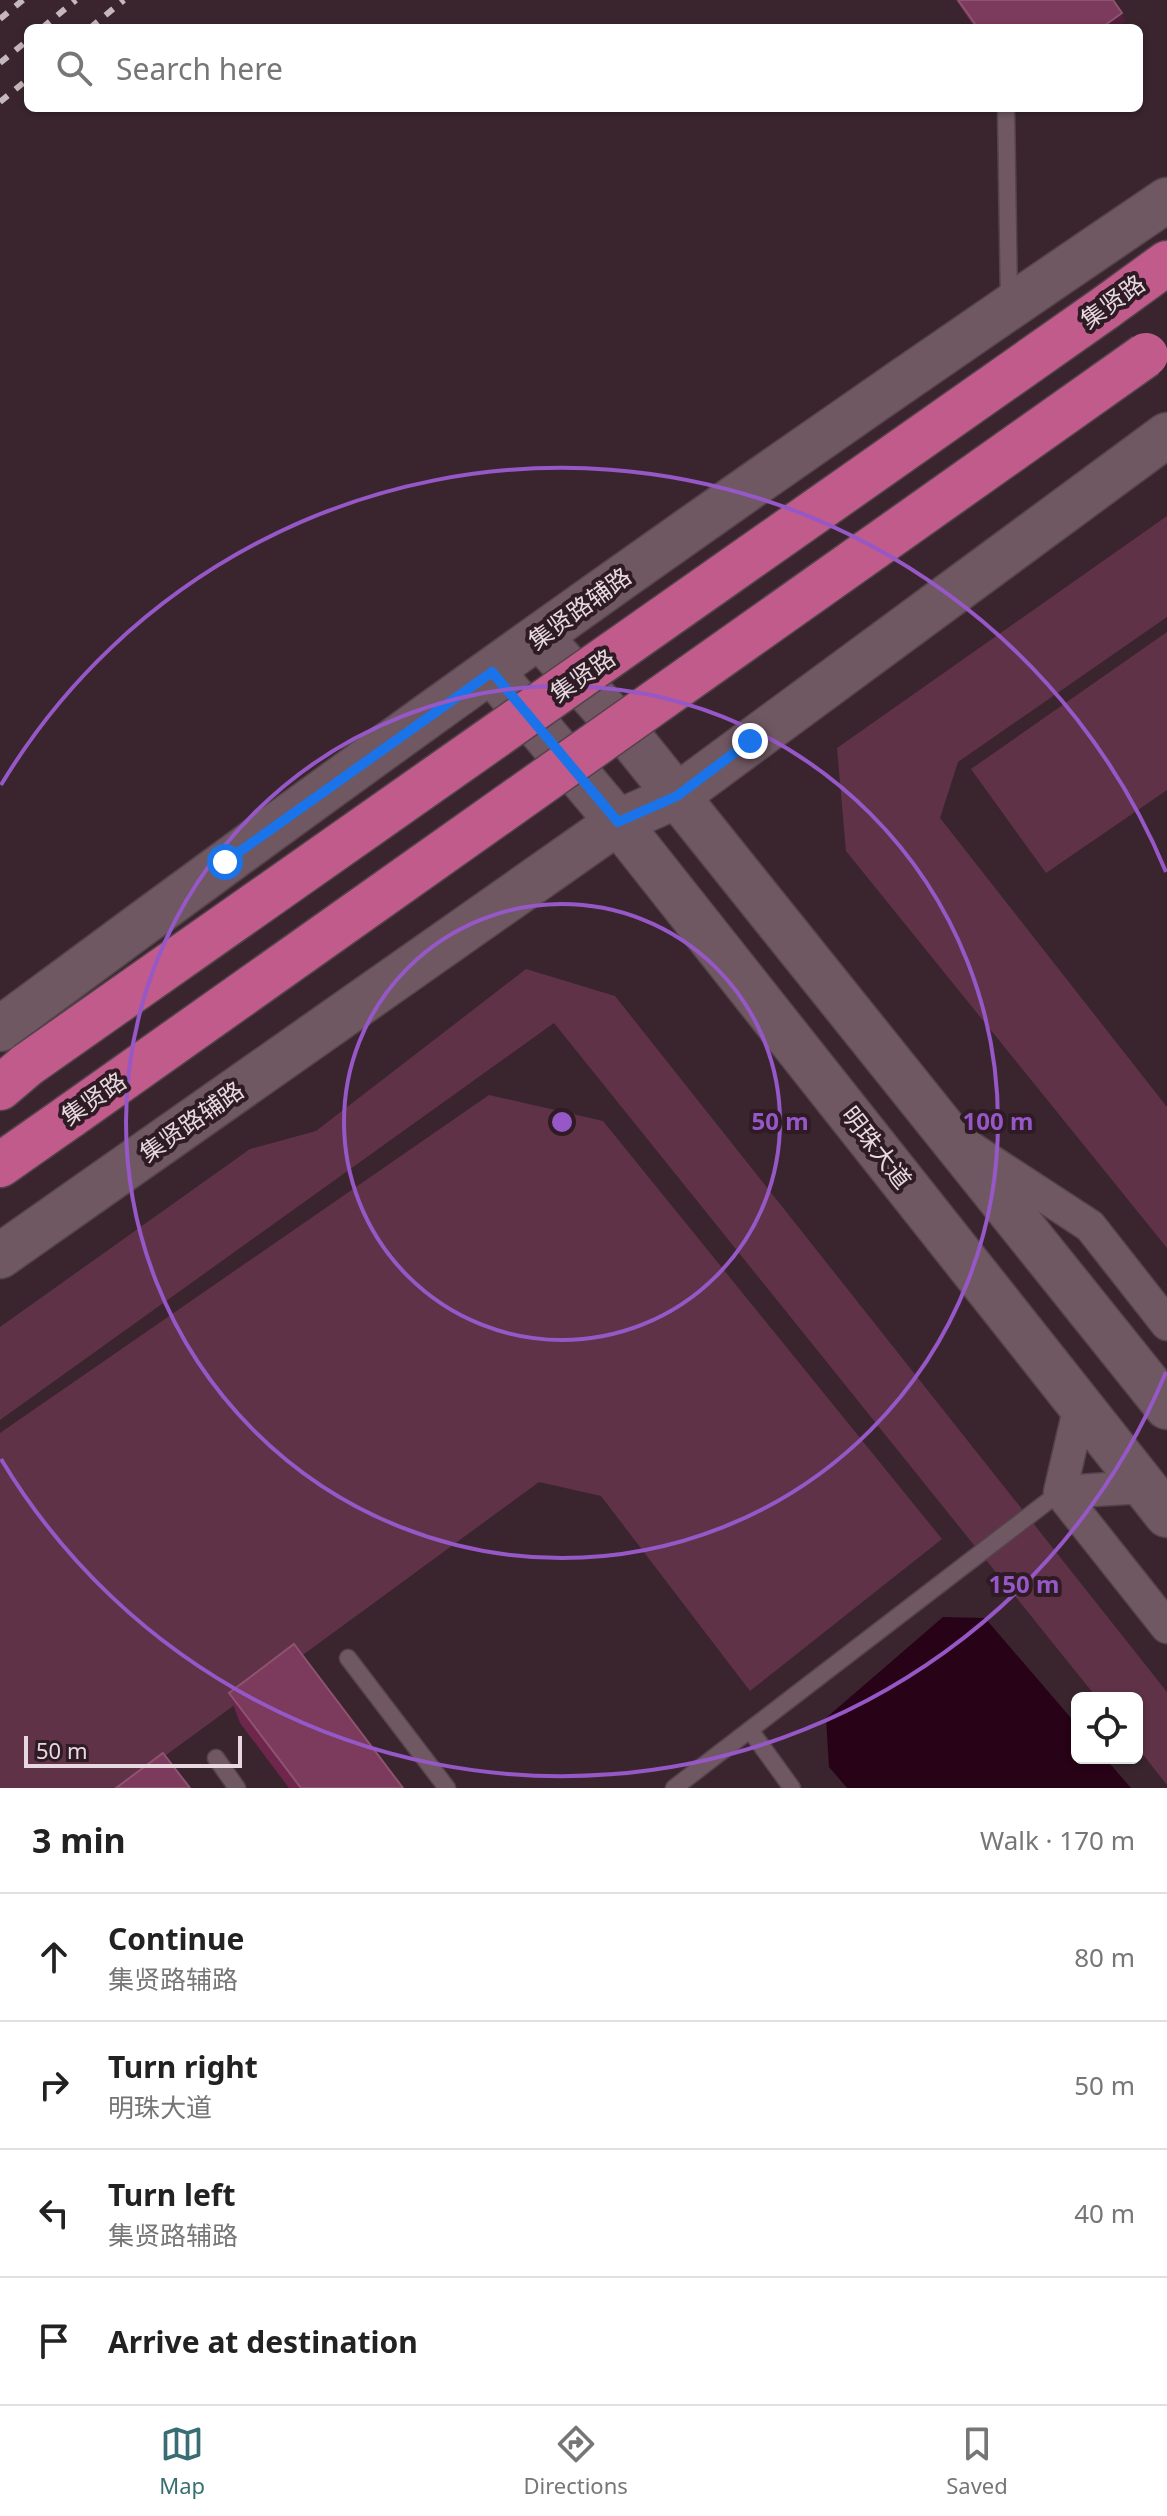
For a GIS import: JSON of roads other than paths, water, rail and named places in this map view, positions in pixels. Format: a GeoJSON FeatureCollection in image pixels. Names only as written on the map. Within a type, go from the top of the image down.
{"type":"FeatureCollection","features":[{"type":"Feature","properties":{"kind":"highway","name":"集贤路"},"geometry":{"type":"LineString","coordinates":[[13,1077],[1167,263]]}},
{"type":"Feature","properties":{"kind":"highway","name":"集贤路"},"geometry":{"type":"LineString","coordinates":[[0,1165],[1156,348]]}},
{"type":"Feature","properties":{"kind":"street","name":"集贤路辅路"},"geometry":{"type":"LineString","coordinates":[[0,1029],[201,880],[874,399],[1167,200]]}},
{"type":"Feature","properties":{"kind":"street","name":"集贤路辅路"},"geometry":{"type":"LineString","coordinates":[[0,1256],[618,822],[677,796],[1167,435]]}},
{"type":"Feature","properties":{"kind":"street"},"geometry":{"type":"LineString","coordinates":[[540,637],[632,740],[1167,1407]]}},
{"type":"Feature","properties":{"kind":"street","name":"明珠大道"},"geometry":{"type":"LineString","coordinates":[[492,672],[618,822],[1156,1501]]}},
{"type":"Feature","properties":{"kind":"street"},"geometry":{"type":"LineString","coordinates":[[947,1133],[1090,1226],[1167,1324]]}},
{"type":"Feature","properties":{"kind":"street"},"geometry":{"type":"LineString","coordinates":[[1060,1492],[1080,1406]]}},
{"type":"Feature","properties":{"kind":"street"},"geometry":{"type":"LineString","coordinates":[[1060,1492],[1156,1501]]}},
{"type":"Feature","properties":{"kind":"street"},"geometry":{"type":"LineString","coordinates":[[1060,1492],[1167,1627]]}},
{"type":"Feature","properties":{"kind":"lane"},"geometry":{"type":"LineString","coordinates":[[1006,112],[1009,307]]}},
{"type":"Feature","properties":{"kind":"lane"},"geometry":{"type":"LineString","coordinates":[[674,1788],[1060,1492]]}},
{"type":"Feature","properties":{"kind":"lane"},"geometry":{"type":"LineString","coordinates":[[348,1658],[447,1788]]}},
{"type":"Feature","properties":{"kind":"lane"},"geometry":{"type":"LineString","coordinates":[[750,1730],[792,1788]]}},
{"type":"Feature","properties":{"kind":"lane"},"geometry":{"type":"LineString","coordinates":[[216,1758],[237,1788]]}},
{"type":"Feature","properties":{"kind":"railway"},"geometry":{"type":"LineString","coordinates":[[0,19],[23,0]]}},
{"type":"Feature","properties":{"kind":"railway"},"geometry":{"type":"LineString","coordinates":[[47,24],[76,0]]}},
{"type":"Feature","properties":{"kind":"railway"},"geometry":{"type":"LineString","coordinates":[[95,24],[124,0]]}},
{"type":"Feature","properties":{"kind":"railway"},"geometry":{"type":"LineString","coordinates":[[0,63],[24,43]]}},
{"type":"Feature","properties":{"kind":"railway"},"geometry":{"type":"LineString","coordinates":[[0,102],[24,82]]}}]}
